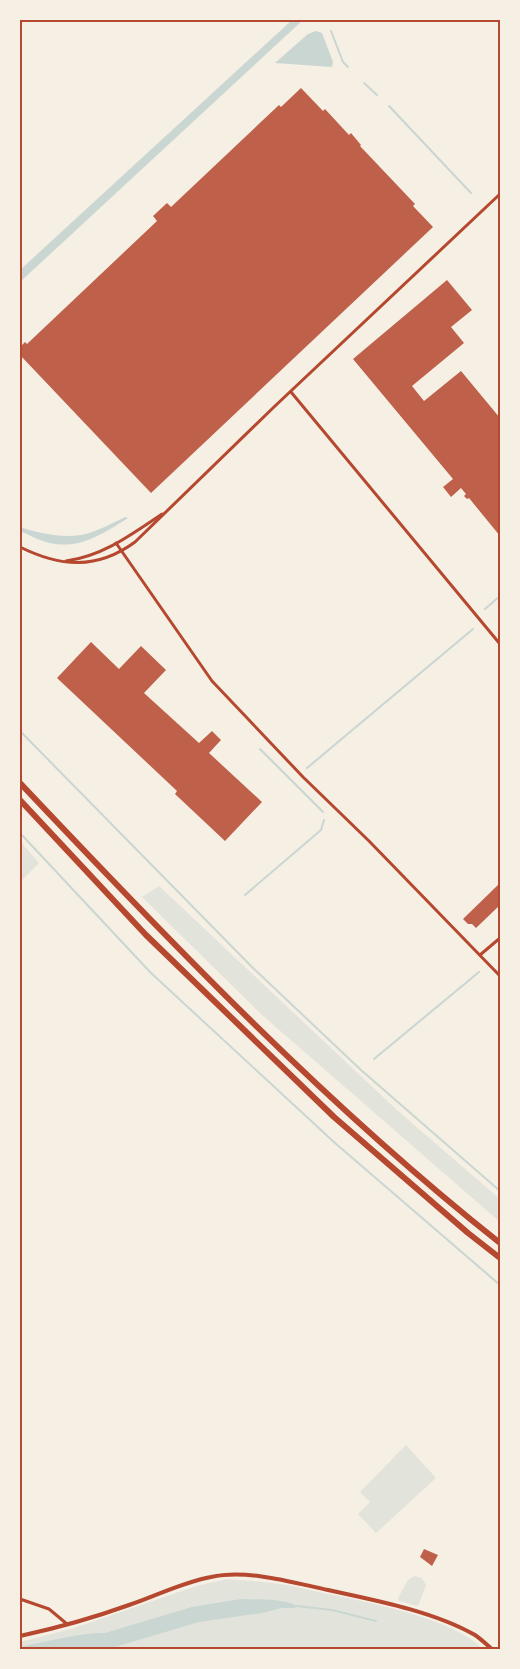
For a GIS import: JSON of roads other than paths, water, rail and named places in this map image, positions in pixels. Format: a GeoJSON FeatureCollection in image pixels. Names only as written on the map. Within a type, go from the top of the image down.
{"type":"FeatureCollection","features":[{"type":"Feature","properties":{"kind":"highway"},"geometry":{"type":"LineString","coordinates":[[20,783],[155,926],[342,1108],[501,1243]]}},
{"type":"Feature","properties":{"kind":"highway"},"geometry":{"type":"LineString","coordinates":[[20,800],[146,935],[334,1117],[468,1233],[501,1258]]}},
{"type":"Feature","properties":{"kind":"street"},"geometry":{"type":"LineString","coordinates":[[20,547],[41,557],[75,563],[86,563],[122,552],[141,537],[501,194]]}},
{"type":"Feature","properties":{"kind":"street"},"geometry":{"type":"LineString","coordinates":[[291,392],[501,644]]}},
{"type":"Feature","properties":{"kind":"street"},"geometry":{"type":"LineString","coordinates":[[63,561],[100,552],[166,512]]}},
{"type":"Feature","properties":{"kind":"street"},"geometry":{"type":"LineString","coordinates":[[116,543],[212,681],[303,777],[501,976]]}},
{"type":"Feature","properties":{"kind":"street"},"geometry":{"type":"LineString","coordinates":[[480,956],[501,938]]}},
{"type":"Feature","properties":{"kind":"street"},"geometry":{"type":"LineString","coordinates":[[20,1635],[68,1625],[193,1581],[234,1574],[276,1579],[363,1597],[417,1612],[476,1636],[493,1650]]}},
{"type":"Feature","properties":{"kind":"street"},"geometry":{"type":"LineString","coordinates":[[20,1599],[49,1609],[68,1625]]}},
{"type":"Feature","properties":{"kind":"waterway"},"geometry":{"type":"LineString","coordinates":[[331,31],[343,62],[348,67]]}},
{"type":"Feature","properties":{"kind":"waterway"},"geometry":{"type":"LineString","coordinates":[[364,83],[377,95]]}},
{"type":"Feature","properties":{"kind":"waterway"},"geometry":{"type":"LineString","coordinates":[[389,106],[471,193]]}},
{"type":"Feature","properties":{"kind":"waterway"},"geometry":{"type":"LineString","coordinates":[[485,609],[500,596]]}},
{"type":"Feature","properties":{"kind":"waterway"},"geometry":{"type":"LineString","coordinates":[[307,768],[473,629]]}},
{"type":"Feature","properties":{"kind":"waterway"},"geometry":{"type":"LineString","coordinates":[[20,731],[252,967],[361,1070],[500,1191]]}},
{"type":"Feature","properties":{"kind":"waterway"},"geometry":{"type":"LineString","coordinates":[[260,749],[323,812]]}},
{"type":"Feature","properties":{"kind":"waterway"},"geometry":{"type":"LineString","coordinates":[[245,895],[321,830],[324,820]]}},
{"type":"Feature","properties":{"kind":"waterway"},"geometry":{"type":"LineString","coordinates":[[20,833],[151,973],[335,1143],[500,1285]]}},
{"type":"Feature","properties":{"kind":"waterway"},"geometry":{"type":"LineString","coordinates":[[374,1059],[479,972]]}},
{"type":"Feature","properties":{"kind":"waterway"},"geometry":{"type":"LineString","coordinates":[[297,1606],[332,1610],[376,1621]]}}]}
